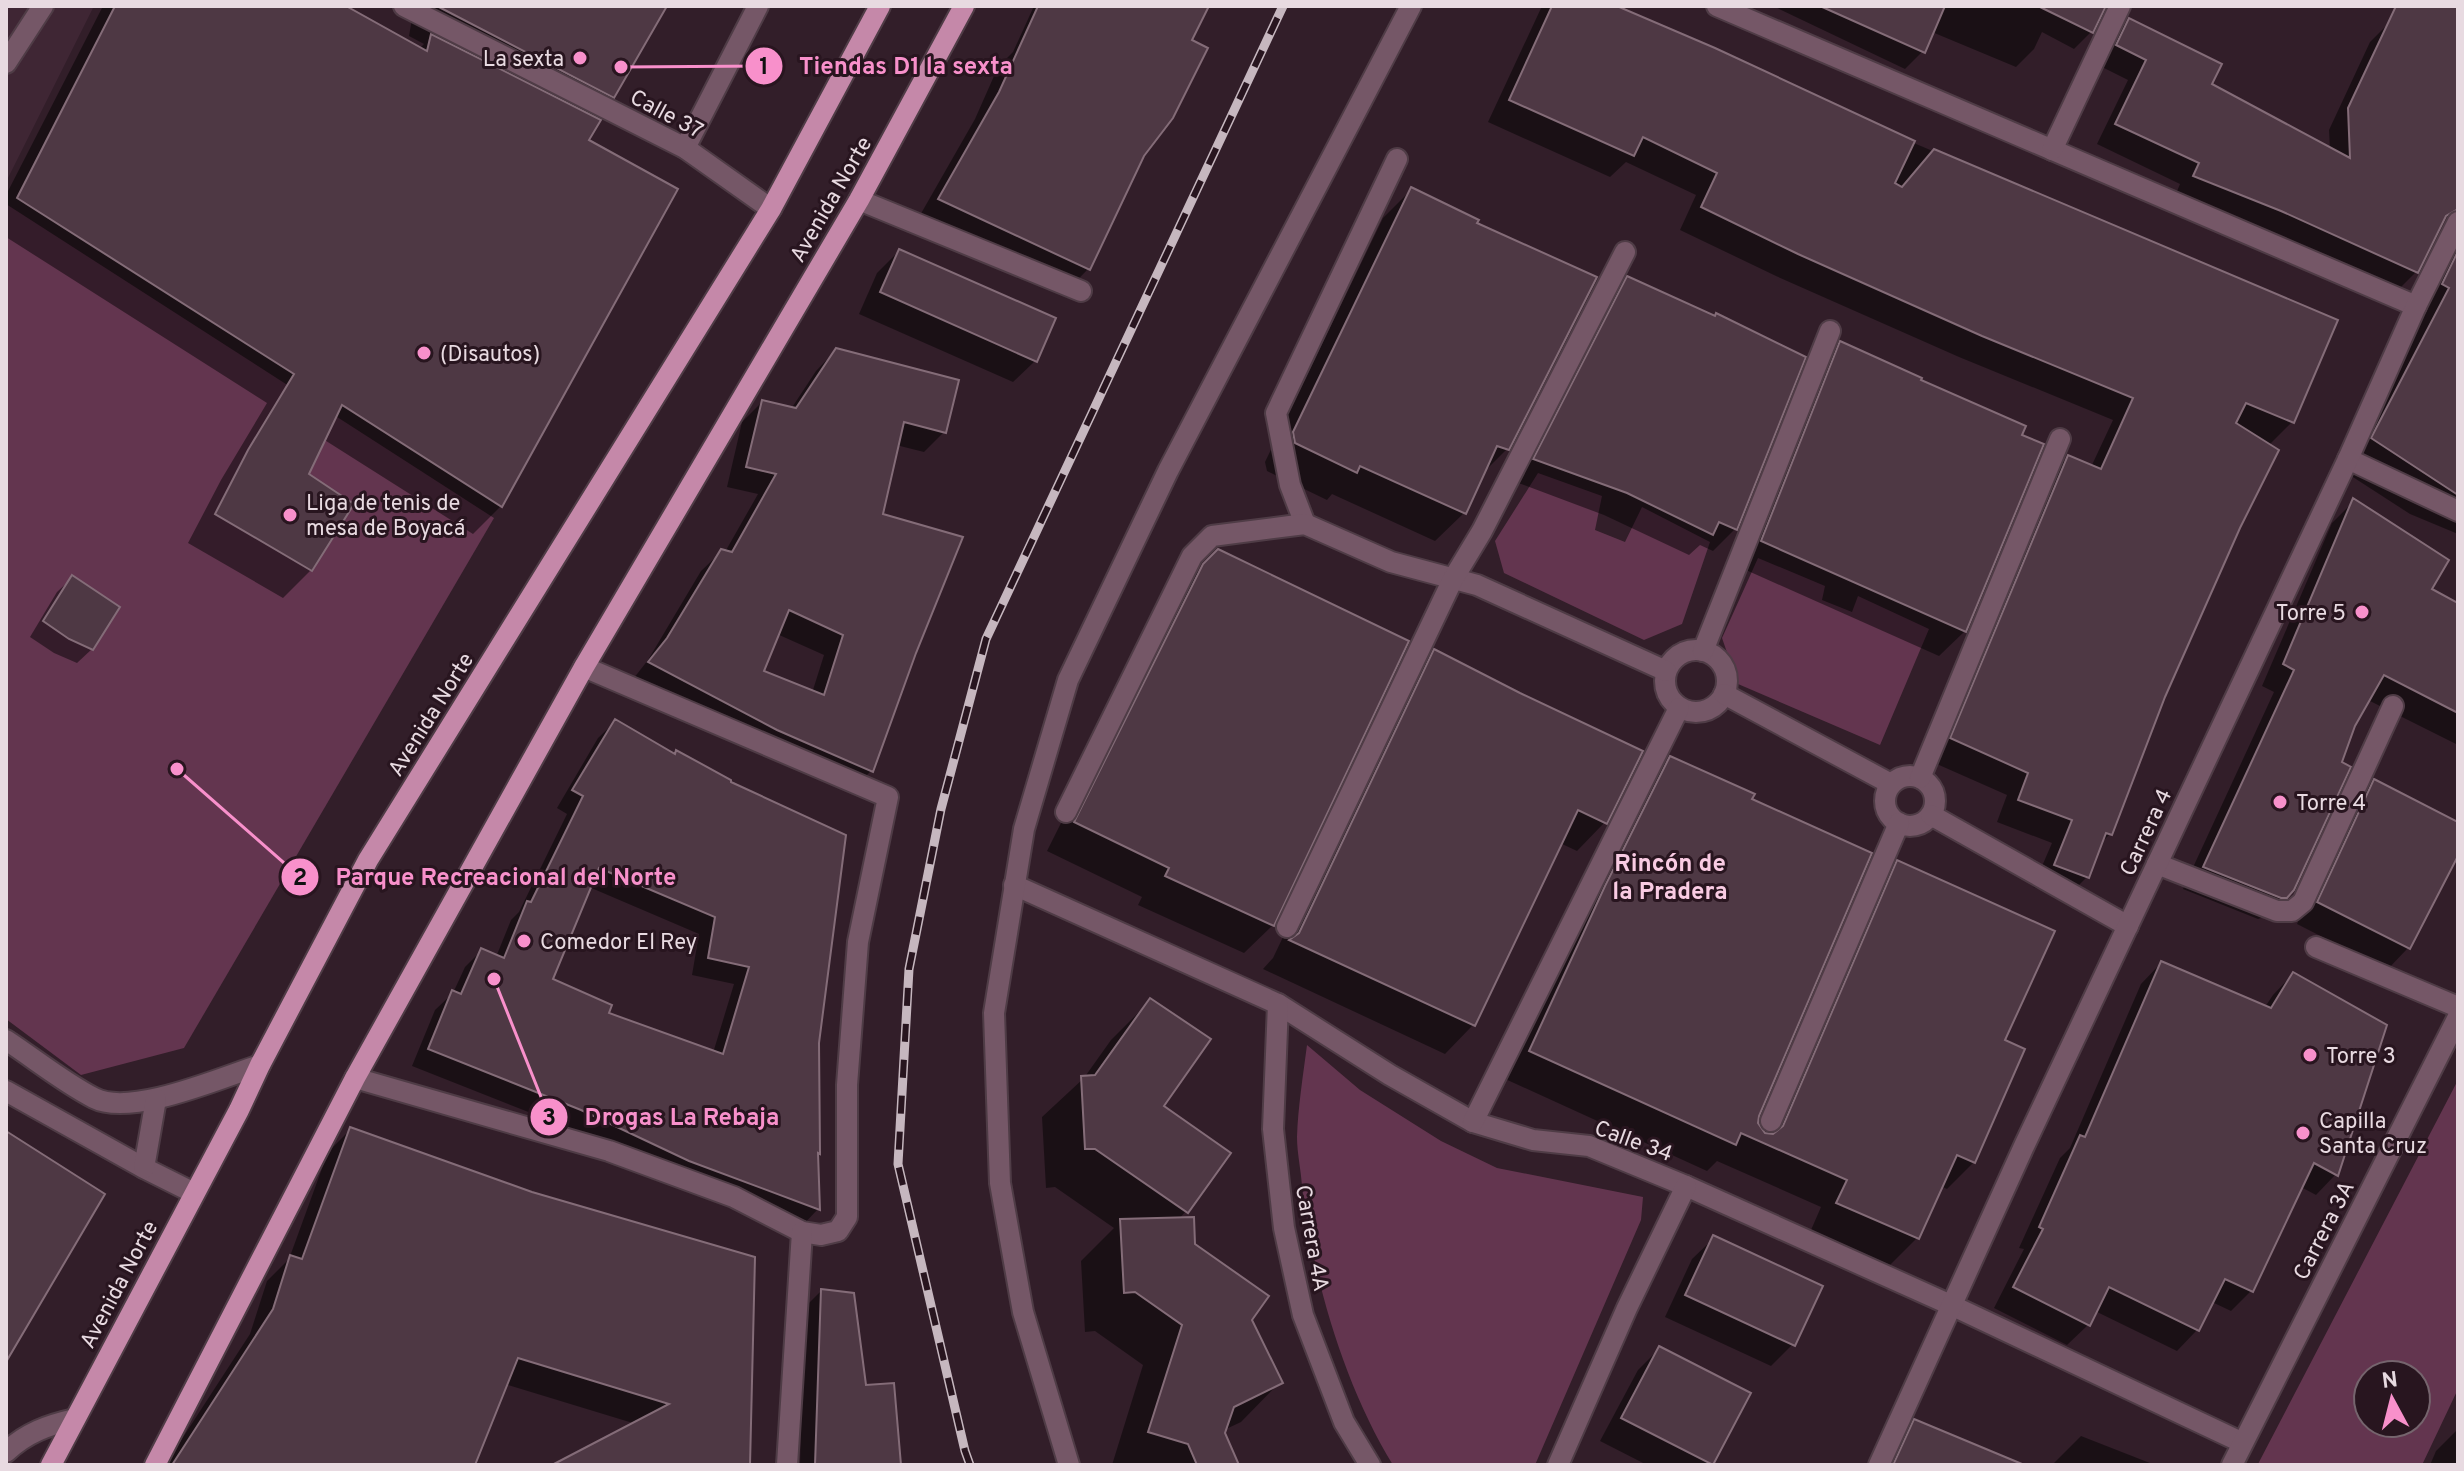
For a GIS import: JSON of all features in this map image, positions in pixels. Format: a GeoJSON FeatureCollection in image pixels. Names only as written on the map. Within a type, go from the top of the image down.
{"type":"FeatureCollection","features":[{"type":"Feature","properties":{"kind":"main road","name":"Avenida Norte"},"geometry":{"type":"LineString","coordinates":[[51,1465],[368,860],[771,209],[880,6]]}},
{"type":"Feature","properties":{"kind":"main road","name":"Avenida Norte"},"geometry":{"type":"LineString","coordinates":[[155,1465],[355,1078],[584,667],[859,200],[964,6]]}},
{"type":"Feature","properties":{"kind":"street"},"geometry":{"type":"LineString","coordinates":[[6,63],[12,39],[43,6]]}},
{"type":"Feature","properties":{"kind":"street","name":"Calle 37"},"geometry":{"type":"LineString","coordinates":[[404,6],[685,148],[771,209]]}},
{"type":"Feature","properties":{"kind":"street"},"geometry":{"type":"LineString","coordinates":[[685,148],[758,6]]}},
{"type":"Feature","properties":{"kind":"street"},"geometry":{"type":"LineString","coordinates":[[1069,1465],[1023,1312],[1000,1183],[994,1013],[1024,829],[1068,680],[1168,471],[1411,6]]}},
{"type":"Feature","properties":{"kind":"street"},"geometry":{"type":"LineString","coordinates":[[1717,6],[2416,306]]}},
{"type":"Feature","properties":{"kind":"street"},"geometry":{"type":"LineString","coordinates":[[2052,150],[2120,6]]}},
{"type":"Feature","properties":{"kind":"street"},"geometry":{"type":"LineString","coordinates":[[1305,524],[1290,485],[1276,413],[1397,159]]}},
{"type":"Feature","properties":{"kind":"street"},"geometry":{"type":"LineString","coordinates":[[859,200],[1081,291]]}},
{"type":"Feature","properties":{"kind":"street","name":"Carrera 4"},"geometry":{"type":"LineString","coordinates":[[1879,1465],[2348,459],[2416,306],[2458,222]]}},
{"type":"Feature","properties":{"kind":"street"},"geometry":{"type":"LineString","coordinates":[[1287,927],[1453,579],[1482,531],[1625,252]]}},
{"type":"Feature","properties":{"kind":"street"},"geometry":{"type":"LineString","coordinates":[[1703,651],[1830,331]]}},
{"type":"Feature","properties":{"kind":"street"},"geometry":{"type":"LineString","coordinates":[[1920,778],[2060,439]]}},
{"type":"Feature","properties":{"kind":"street"},"geometry":{"type":"LineString","coordinates":[[2348,459],[2458,511]]}},
{"type":"Feature","properties":{"kind":"street"},"geometry":{"type":"LineString","coordinates":[[1066,812],[1192,556],[1212,536],[1305,524],[1391,562],[1477,585],[1666,671]]}},
{"type":"Feature","properties":{"kind":"street"},"geometry":{"type":"LineString","coordinates":[[1688,651],[1703,651],[1715,657],[1724,667],[1727,680],[1724,694],[1717,705],[1691,713],[1679,708],[1669,698],[1665,684],[1666,671],[1675,658],[1688,651]]}},
{"type":"Feature","properties":{"kind":"street"},"geometry":{"type":"LineString","coordinates":[[355,1078],[609,1151],[734,1197],[802,1232],[821,1235],[838,1231],[847,1217],[847,1085],[858,942],[888,797],[584,667]]}},
{"type":"Feature","properties":{"kind":"street"},"geometry":{"type":"LineString","coordinates":[[1724,694],[1891,784]]}},
{"type":"Feature","properties":{"kind":"street"},"geometry":{"type":"LineString","coordinates":[[2157,864],[2277,911],[2292,911],[2303,902],[2393,706]]}},
{"type":"Feature","properties":{"kind":"street"},"geometry":{"type":"LineString","coordinates":[[1473,1122],[1679,708]]}},
{"type":"Feature","properties":{"kind":"street"},"geometry":{"type":"LineString","coordinates":[[1900,778],[1920,778],[1929,784],[1934,794],[1935,804],[1931,815],[1911,826],[1899,823],[1890,816],[1885,806],[1885,795],[1891,784],[1900,778]]}},
{"type":"Feature","properties":{"kind":"street"},"geometry":{"type":"LineString","coordinates":[[1931,815],[2128,926]]}},
{"type":"Feature","properties":{"kind":"street"},"geometry":{"type":"LineString","coordinates":[[1771,1121],[1899,823]]}},
{"type":"Feature","properties":{"kind":"street","name":"Calle 34"},"geometry":{"type":"LineString","coordinates":[[1014,885],[1278,1004],[1390,1075],[1473,1122],[1533,1140],[1589,1146],[1686,1186],[1953,1306],[2241,1442]]}},
{"type":"Feature","properties":{"kind":"street"},"geometry":{"type":"LineString","coordinates":[[2316,947],[2458,1007]]}},
{"type":"Feature","properties":{"kind":"street","name":"Carrera 4A"},"geometry":{"type":"LineString","coordinates":[[1278,1004],[1273,1129],[1284,1228],[1303,1315],[1344,1422],[1370,1465]]}},
{"type":"Feature","properties":{"kind":"street","name":"Carrera 3A"},"geometry":{"type":"LineString","coordinates":[[2232,1465],[2458,1017]]}},
{"type":"Feature","properties":{"kind":"street"},"geometry":{"type":"LineString","coordinates":[[6,1040],[96,1099],[117,1104],[156,1099],[260,1065]]}},
{"type":"Feature","properties":{"kind":"street"},"geometry":{"type":"LineString","coordinates":[[6,1091],[194,1193]]}},
{"type":"Feature","properties":{"kind":"street"},"geometry":{"type":"LineString","coordinates":[[144,1168],[156,1099]]}},
{"type":"Feature","properties":{"kind":"street"},"geometry":{"type":"LineString","coordinates":[[1558,1465],[1627,1308],[1686,1186]]}},
{"type":"Feature","properties":{"kind":"street"},"geometry":{"type":"LineString","coordinates":[[787,1465],[802,1232]]}},
{"type":"Feature","properties":{"kind":"street"},"geometry":{"type":"LineString","coordinates":[[6,1452],[20,1439],[49,1424],[75,1419]]}},
{"type":"Feature","properties":{"kind":"shaded area"},"geometry":{"type":"Polygon","coordinates":[[[6,6],[94,6],[6,182],[6,6]]]}},
{"type":"Feature","properties":{"kind":"shaded area"},"geometry":{"type":"Polygon","coordinates":[[[6,204],[494,518],[184,1048],[81,1075],[6,1019],[6,204]]]}},
{"type":"Feature","properties":{"kind":"shaded area"},"geometry":{"type":"Polygon","coordinates":[[[1538,473],[1602,496],[1595,530],[1625,542],[1642,507],[1710,542],[1682,624],[1644,640],[1504,573],[1495,541],[1538,473]]]}},
{"type":"Feature","properties":{"kind":"shaded area"},"geometry":{"type":"Polygon","coordinates":[[[1758,558],[1825,586],[1822,600],[1852,612],[1858,596],[1929,629],[1880,745],[1738,684],[1722,638],[1758,558]]]}},
{"type":"Feature","properties":{"kind":"shaded area"},"geometry":{"type":"Polygon","coordinates":[[[1307,1045],[1360,1090],[1441,1141],[1497,1168],[1643,1197],[1641,1220],[1535,1465],[1393,1465],[1375,1434],[1333,1330],[1307,1221],[1297,1137],[1307,1045]]]}},
{"type":"Feature","properties":{"kind":"shaded area"},"geometry":{"type":"Polygon","coordinates":[[[2458,1080],[2458,1389],[2422,1465],[2258,1464],[2458,1080]]]}},
{"type":"Feature","properties":{"kind":"building","name":"(Disautos)"},"geometry":{"type":"Polygon","coordinates":[[[115,6],[346,6],[427,51],[431,34],[601,120],[589,140],[678,189],[502,507],[342,405],[309,474],[354,504],[312,571],[215,514],[248,450],[294,374],[17,198],[115,6]]]}},
{"type":"Feature","properties":{"kind":"building","name":"La sexta"},"geometry":{"type":"Polygon","coordinates":[[[437,6],[667,6],[614,98],[437,6]]]}},
{"type":"Feature","properties":{"kind":"building"},"geometry":{"type":"Polygon","coordinates":[[[1038,6],[1209,6],[1192,40],[1208,48],[1173,118],[1144,156],[1090,270],[938,199],[999,92],[1038,6]]]}},
{"type":"Feature","properties":{"kind":"building"},"geometry":{"type":"Polygon","coordinates":[[[1552,6],[1617,6],[1915,141],[1895,183],[1902,187],[1934,149],[2338,320],[2294,423],[2246,403],[2236,423],[2279,450],[2240,528],[2165,697],[2112,835],[2106,833],[2089,878],[2054,865],[2072,820],[2018,800],[2028,773],[1950,738],[2068,455],[2101,469],[2133,398],[1982,336],[1701,207],[1717,173],[1643,137],[1634,156],[1509,100],[1552,6]]]}},
{"type":"Feature","properties":{"kind":"building"},"geometry":{"type":"Polygon","coordinates":[[[1820,6],[1945,6],[1925,53],[1820,6]]]}},
{"type":"Feature","properties":{"kind":"building"},"geometry":{"type":"Polygon","coordinates":[[[2038,6],[2106,6],[2093,33],[2038,6]]]}},
{"type":"Feature","properties":{"kind":"building"},"geometry":{"type":"Polygon","coordinates":[[[2396,6],[2458,6],[2458,209],[2446,216],[2418,273],[2281,211],[2193,176],[2199,163],[2115,124],[2146,60],[2116,45],[2129,18],[2222,64],[2212,84],[2350,158],[2348,108],[2396,6]]]}},
{"type":"Feature","properties":{"kind":"building"},"geometry":{"type":"Polygon","coordinates":[[[1411,187],[1479,220],[1477,223],[1597,277],[1509,450],[1497,446],[1466,514],[1360,466],[1357,473],[1295,443],[1293,432],[1411,187]]]}},
{"type":"Feature","properties":{"kind":"building"},"geometry":{"type":"Polygon","coordinates":[[[899,249],[1056,318],[1037,362],[880,292],[899,249]]]}},
{"type":"Feature","properties":{"kind":"building"},"geometry":{"type":"Polygon","coordinates":[[[2458,251],[2458,495],[2371,438],[2449,288],[2442,284],[2458,251]]]}},
{"type":"Feature","properties":{"kind":"building"},"geometry":{"type":"Polygon","coordinates":[[[1627,276],[1715,316],[1716,313],[1806,357],[1737,530],[1719,522],[1713,535],[1627,493],[1533,459],[1627,276]]]}},
{"type":"Feature","properties":{"kind":"building"},"geometry":{"type":"Polygon","coordinates":[[[1840,341],[2026,426],[2022,435],[2044,444],[1966,632],[1761,541],[1840,341]]]}},
{"type":"Feature","properties":{"kind":"building"},"geometry":{"type":"Polygon","coordinates":[[[836,348],[959,380],[946,433],[904,422],[883,514],[963,537],[916,653],[873,772],[777,730],[648,662],[667,638],[721,549],[732,552],[776,474],[746,467],[762,400],[796,408],[836,348]],[[789,610],[764,671],[824,695],[843,635],[789,610]]]}},
{"type":"Feature","properties":{"kind":"building"},"geometry":{"type":"Polygon","coordinates":[[[2353,498],[2449,560],[2432,589],[2458,603],[2458,713],[2384,675],[2355,726],[2342,762],[2351,767],[2294,890],[2287,898],[2281,898],[2203,867],[2294,670],[2283,664],[2353,498]]]}},
{"type":"Feature","properties":{"kind":"building"},"geometry":{"type":"Polygon","coordinates":[[[1218,549],[1409,641],[1274,926],[1165,876],[1169,868],[1074,822],[1203,564],[1218,549]]]}},
{"type":"Feature","properties":{"kind":"building"},"geometry":{"type":"Polygon","coordinates":[[[72,575],[120,607],[93,650],[69,639],[43,621],[72,575]]]}},
{"type":"Feature","properties":{"kind":"building"},"geometry":{"type":"Polygon","coordinates":[[[1434,649],[1643,751],[1607,824],[1578,810],[1475,1026],[1289,940],[1299,933],[1434,649]]]}},
{"type":"Feature","properties":{"kind":"building"},"geometry":{"type":"Polygon","coordinates":[[[615,719],[675,754],[676,750],[731,782],[846,835],[819,1043],[820,1210],[689,1161],[581,1110],[428,1049],[452,990],[461,994],[481,948],[504,958],[527,901],[531,902],[583,796],[572,790],[615,719]],[[599,868],[553,979],[612,1005],[609,1013],[723,1054],[749,967],[708,958],[715,917],[599,868]]]}},
{"type":"Feature","properties":{"kind":"building"},"geometry":{"type":"Polygon","coordinates":[[[1670,756],[1755,794],[1752,799],[1872,853],[1759,1116],[1758,1123],[1765,1133],[1773,1134],[1783,1126],[1897,860],[2055,931],[2005,1040],[2025,1049],[1975,1163],[1957,1155],[1919,1239],[1836,1203],[1847,1180],[1741,1133],[1736,1145],[1529,1051],[1605,886],[1670,756]]]}},
{"type":"Feature","properties":{"kind":"building"},"geometry":{"type":"Polygon","coordinates":[[[2374,779],[2458,822],[2458,856],[2410,949],[2317,902],[2374,779]]]}},
{"type":"Feature","properties":{"kind":"building"},"geometry":{"type":"Polygon","coordinates":[[[2161,961],[2271,1008],[2293,972],[2387,1025],[2338,1176],[2314,1163],[2253,1292],[2225,1279],[2199,1331],[2109,1287],[2090,1326],[2013,1287],[2043,1229],[2039,1227],[2080,1135],[2085,1137],[2161,961]]]}},
{"type":"Feature","properties":{"kind":"building"},"geometry":{"type":"Polygon","coordinates":[[[1150,998],[1211,1039],[1164,1106],[1231,1153],[1188,1213],[1095,1149],[1085,1149],[1081,1076],[1095,1075],[1150,998]]]}},
{"type":"Feature","properties":{"kind":"building"},"geometry":{"type":"Polygon","coordinates":[[[350,1127],[532,1192],[755,1257],[750,1465],[552,1465],[669,1404],[518,1358],[475,1465],[172,1465],[273,1309],[290,1255],[302,1259],[350,1127]]]}},
{"type":"Feature","properties":{"kind":"building"},"geometry":{"type":"Polygon","coordinates":[[[6,1131],[105,1194],[6,1362],[6,1131]]]}},
{"type":"Feature","properties":{"kind":"building"},"geometry":{"type":"Polygon","coordinates":[[[1194,1217],[1195,1244],[1269,1296],[1252,1320],[1283,1383],[1234,1407],[1225,1433],[1239,1465],[1197,1465],[1188,1444],[1148,1432],[1182,1325],[1135,1292],[1124,1293],[1120,1219],[1194,1217]]]}},
{"type":"Feature","properties":{"kind":"building"},"geometry":{"type":"Polygon","coordinates":[[[1713,1235],[1823,1286],[1795,1346],[1685,1295],[1713,1235]]]}},
{"type":"Feature","properties":{"kind":"building"},"geometry":{"type":"Polygon","coordinates":[[[821,1289],[854,1293],[866,1385],[894,1383],[901,1465],[815,1465],[821,1289]]]}},
{"type":"Feature","properties":{"kind":"building"},"geometry":{"type":"Polygon","coordinates":[[[1659,1346],[1751,1393],[1713,1465],[1621,1418],[1659,1346]]]}},
{"type":"Feature","properties":{"kind":"building"},"geometry":{"type":"Polygon","coordinates":[[[1914,1419],[2022,1464],[2022,1465],[1893,1465],[1914,1419]]]}},
{"type":"Feature","properties":{"kind":"railway"},"geometry":{"type":"LineString","coordinates":[[970,1465],[898,1164],[909,969],[941,809],[986,639],[1283,6]]}},
{"type":"Feature","properties":{"kind":"place","name":"La sexta"},"geometry":{"type":"Point","coordinates":[580,58]}},
{"type":"Feature","properties":{"kind":"place","name":"Tiendas D1 la sexta"},"geometry":{"type":"Point","coordinates":[621,67]}},
{"type":"Feature","properties":{"kind":"place","name":"(Disautos)"},"geometry":{"type":"Point","coordinates":[424,353]}},
{"type":"Feature","properties":{"kind":"place","name":"Liga de tenis de mesa de Boyacá"},"geometry":{"type":"Point","coordinates":[290,515]}},
{"type":"Feature","properties":{"kind":"place","name":"Torre 5"},"geometry":{"type":"Point","coordinates":[2362,612]}},
{"type":"Feature","properties":{"kind":"place","name":"Parque Recreacional del Norte"},"geometry":{"type":"Point","coordinates":[177,769]}},
{"type":"Feature","properties":{"kind":"place","name":"Torre 4"},"geometry":{"type":"Point","coordinates":[2280,802]}},
{"type":"Feature","properties":{"kind":"place","name":"Comedor El Rey"},"geometry":{"type":"Point","coordinates":[524,941]}},
{"type":"Feature","properties":{"kind":"place","name":"Drogas La Rebaja"},"geometry":{"type":"Point","coordinates":[494,979]}},
{"type":"Feature","properties":{"kind":"place","name":"Torre 3"},"geometry":{"type":"Point","coordinates":[2310,1055]}},
{"type":"Feature","properties":{"kind":"place","name":"Capilla Santa Cruz"},"geometry":{"type":"Point","coordinates":[2303,1133]}},
{"type":"Feature","properties":{"kind":"district","name":"Rincón de la Pradera"},"geometry":{"type":"Point","coordinates":[1670,877]}}]}
